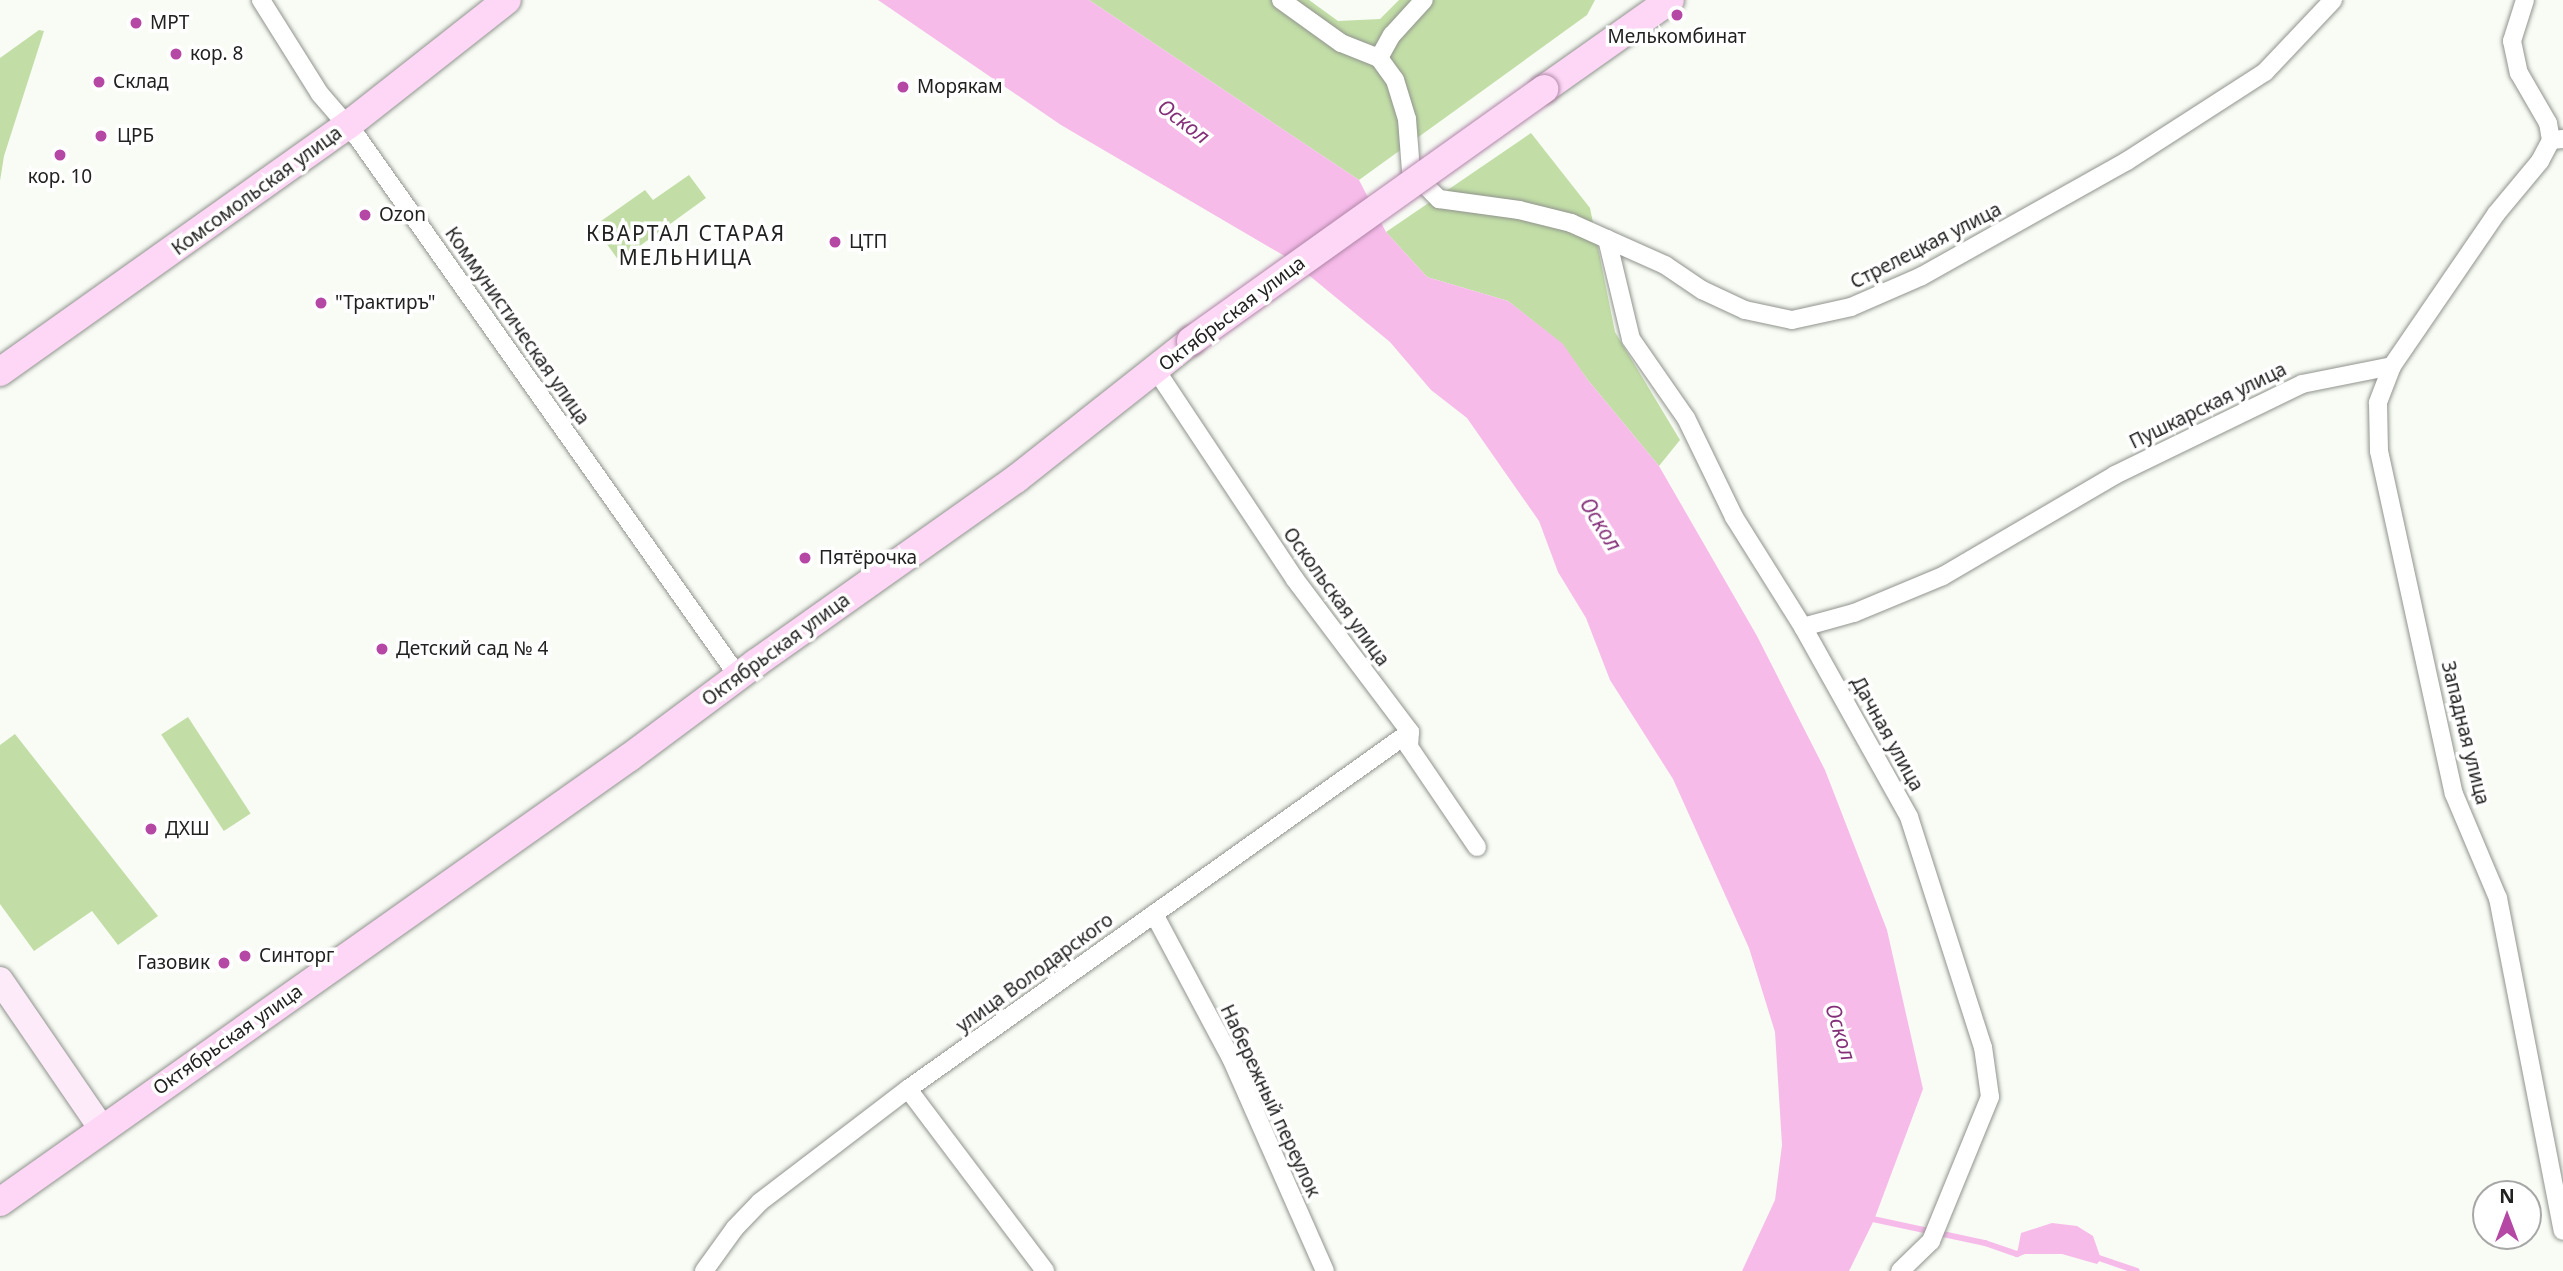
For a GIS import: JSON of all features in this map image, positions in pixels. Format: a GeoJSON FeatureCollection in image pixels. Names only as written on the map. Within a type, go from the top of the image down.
{"type":"FeatureCollection","features":[{"type":"Feature","properties":{"kind":"main road","name":"Комсомольская улица"},"geometry":{"type":"LineString","coordinates":[[0,372],[348,125],[507,0]]}},
{"type":"Feature","properties":{"kind":"main road","name":"Октябрьская улица"},"geometry":{"type":"LineString","coordinates":[[0,1202],[630,757],[738,676],[1016,479],[1191,341],[1670,0]]}},
{"type":"Feature","properties":{"kind":"main road"},"geometry":{"type":"LineString","coordinates":[[0,981],[102,1129]]}},
{"type":"Feature","properties":{"kind":"street","name":"Коммунистическая улица"},"geometry":{"type":"LineString","coordinates":[[261,0],[320,94],[348,125],[738,676]]}},
{"type":"Feature","properties":{"kind":"street"},"geometry":{"type":"LineString","coordinates":[[1281,0],[1341,43],[1379,58],[1392,35],[1424,0]]}},
{"type":"Feature","properties":{"kind":"street","name":"Стрелецкая улица"},"geometry":{"type":"LineString","coordinates":[[1379,58],[1395,80],[1407,119],[1411,171],[1439,199],[1532,213],[1571,223],[1665,265],[1702,290],[1745,310],[1792,320],[1851,307],[1922,276],[1987,242],[2127,161],[2265,72],[2333,0]]}},
{"type":"Feature","properties":{"kind":"street"},"geometry":{"type":"LineString","coordinates":[[2392,366],[2496,214],[2557,140],[2519,73],[2512,41],[2525,0]]}},
{"type":"Feature","properties":{"kind":"street","name":"Дачная улица"},"geometry":{"type":"LineString","coordinates":[[1606,239],[1631,339],[1686,418],[1734,517],[1803,627],[1909,817],[1983,1047],[1990,1097],[1931,1241],[1900,1271]]}},
{"type":"Feature","properties":{"kind":"street","name":"Пушкарская улица"},"geometry":{"type":"LineString","coordinates":[[1803,627],[1854,613],[1943,576],[2115,475],[2302,384],[2392,366]]}},
{"type":"Feature","properties":{"kind":"street","name":"Западная улица"},"geometry":{"type":"LineString","coordinates":[[2392,366],[2378,403],[2379,452],[2454,794],[2498,898],[2563,1231]]}},
{"type":"Feature","properties":{"kind":"street","name":"Оскольская улица"},"geometry":{"type":"LineString","coordinates":[[1156,370],[1294,578],[1410,732],[1409,747],[1477,847]]}},
{"type":"Feature","properties":{"kind":"street","name":"улица Володарского"},"geometry":{"type":"LineString","coordinates":[[704,1271],[735,1228],[760,1202],[908,1089],[1410,732]]}},
{"type":"Feature","properties":{"kind":"street","name":"Набережный переулок"},"geometry":{"type":"LineString","coordinates":[[1154,914],[1231,1058],[1325,1271]]}},
{"type":"Feature","properties":{"kind":"street"},"geometry":{"type":"LineString","coordinates":[[908,1089],[1045,1271]]}},
{"type":"Feature","properties":{"kind":"green space"},"geometry":{"type":"Polygon","coordinates":[[[1089,0],[1309,0],[1338,21],[1380,19],[1399,0],[1595,0],[1587,15],[1359,180],[1089,0]]]}},
{"type":"Feature","properties":{"kind":"green space"},"geometry":{"type":"Polygon","coordinates":[[[39,30],[44,31],[4,156],[0,181],[0,58],[39,30]]]}},
{"type":"Feature","properties":{"kind":"green space"},"geometry":{"type":"Polygon","coordinates":[[[1531,133],[1590,208],[1615,332],[1680,440],[1659,466],[1587,379],[1562,344],[1508,301],[1427,277],[1386,232],[1531,133]]]}},
{"type":"Feature","properties":{"kind":"green space"},"geometry":{"type":"Polygon","coordinates":[[[689,175],[706,198],[619,261],[594,226],[645,190],[653,200],[689,175]]]}},
{"type":"Feature","properties":{"kind":"green space"},"geometry":{"type":"Polygon","coordinates":[[[188,717],[251,813],[224,831],[161,734],[188,717]]]}},
{"type":"Feature","properties":{"kind":"green space"},"geometry":{"type":"Polygon","coordinates":[[[15,734],[158,916],[118,945],[92,911],[34,951],[0,904],[0,745],[15,734]]]}},
{"type":"Feature","properties":{"kind":"water","name":"Оскол"},"geometry":{"type":"Polygon","coordinates":[[[878,0],[1089,0],[1359,180],[1386,232],[1427,277],[1508,301],[1563,344],[1587,379],[1659,466],[1757,636],[1825,770],[1887,930],[1923,1089],[1874,1220],[1849,1271],[1742,1271],[1775,1200],[1782,1145],[1775,1032],[1749,948],[1673,779],[1610,680],[1586,618],[1558,572],[1539,521],[1467,418],[1431,390],[1390,342],[1288,258],[1061,125],[878,0]]]}},
{"type":"Feature","properties":{"kind":"water"},"geometry":{"type":"Polygon","coordinates":[[[2052,1223],[2077,1226],[2093,1236],[2101,1259],[2097,1264],[2062,1254],[2017,1254],[2021,1233],[2052,1223]]]}},
{"type":"Feature","properties":{"kind":"waterway"},"geometry":{"type":"LineString","coordinates":[[1868,1218],[1985,1243],[2017,1254],[2024,1251]]}},
{"type":"Feature","properties":{"kind":"waterway"},"geometry":{"type":"LineString","coordinates":[[2096,1257],[2137,1271]]}},
{"type":"Feature","properties":{"kind":"place","name":"Мелькомбинат"},"geometry":{"type":"Point","coordinates":[1677,15]}},
{"type":"Feature","properties":{"kind":"place","name":"МРТ"},"geometry":{"type":"Point","coordinates":[136,23]}},
{"type":"Feature","properties":{"kind":"place","name":"кор. 8"},"geometry":{"type":"Point","coordinates":[176,54]}},
{"type":"Feature","properties":{"kind":"place","name":"Склад"},"geometry":{"type":"Point","coordinates":[99,82]}},
{"type":"Feature","properties":{"kind":"place","name":"Морякам"},"geometry":{"type":"Point","coordinates":[903,87]}},
{"type":"Feature","properties":{"kind":"place","name":"ЦРБ"},"geometry":{"type":"Point","coordinates":[101,136]}},
{"type":"Feature","properties":{"kind":"place","name":"кор. 10"},"geometry":{"type":"Point","coordinates":[60,155]}},
{"type":"Feature","properties":{"kind":"place","name":"Ozon"},"geometry":{"type":"Point","coordinates":[365,215]}},
{"type":"Feature","properties":{"kind":"place","name":"ЦТП"},"geometry":{"type":"Point","coordinates":[835,242]}},
{"type":"Feature","properties":{"kind":"place","name":"\"Трактиръ\""},"geometry":{"type":"Point","coordinates":[321,303]}},
{"type":"Feature","properties":{"kind":"place","name":"Пятёрочка"},"geometry":{"type":"Point","coordinates":[805,558]}},
{"type":"Feature","properties":{"kind":"place","name":"Детский сад № 4"},"geometry":{"type":"Point","coordinates":[382,649]}},
{"type":"Feature","properties":{"kind":"place","name":"ДХШ"},"geometry":{"type":"Point","coordinates":[151,829]}},
{"type":"Feature","properties":{"kind":"place","name":"Синторг"},"geometry":{"type":"Point","coordinates":[245,956]}},
{"type":"Feature","properties":{"kind":"place","name":"Газовик"},"geometry":{"type":"Point","coordinates":[224,963]}},
{"type":"Feature","properties":{"kind":"district","name":"КВАРТАЛ СТАРАЯ МЕЛЬНИЦА"},"geometry":{"type":"Point","coordinates":[686,245]}}]}
